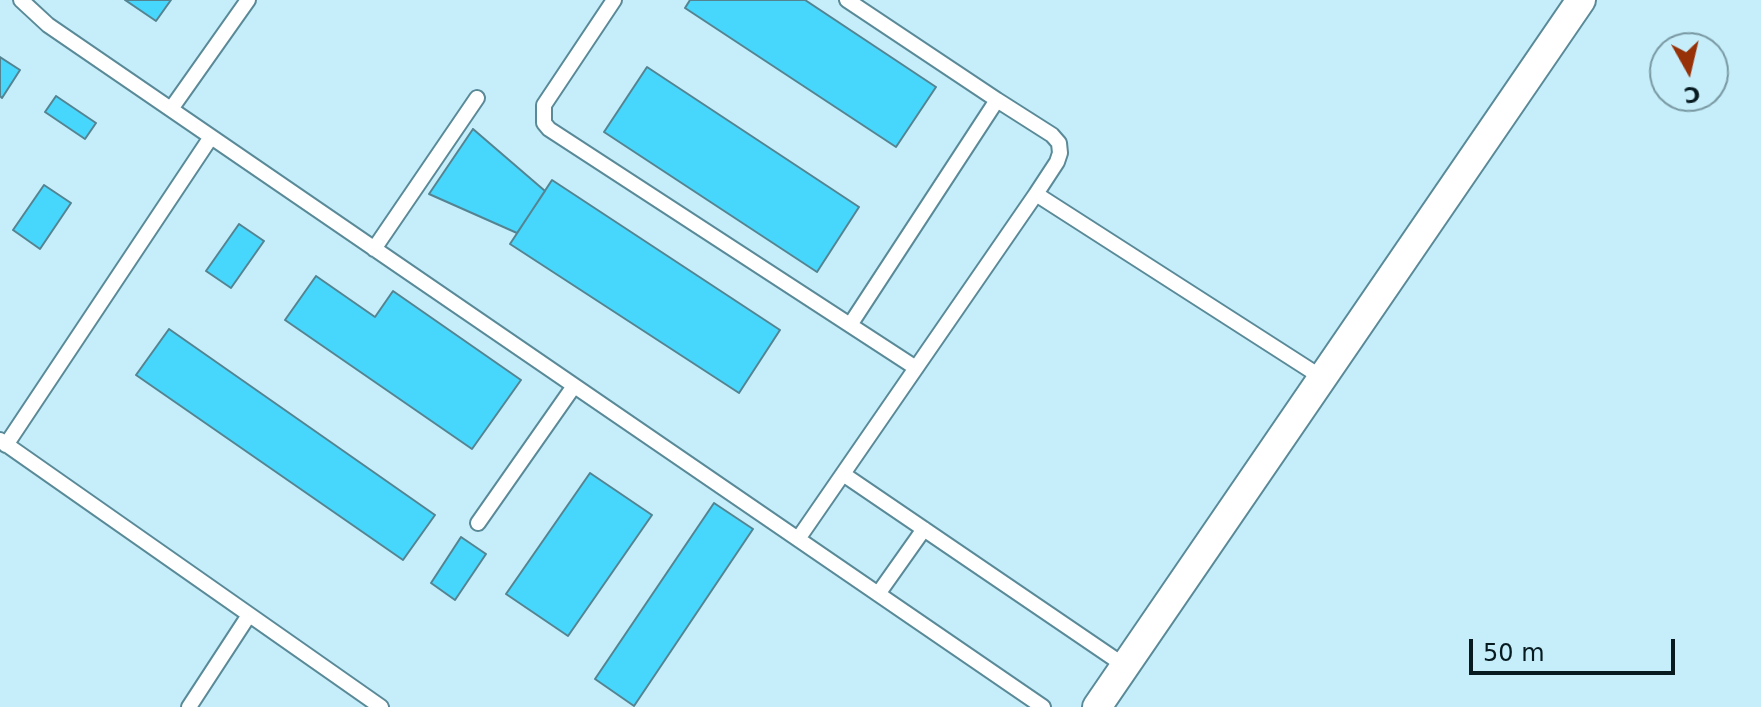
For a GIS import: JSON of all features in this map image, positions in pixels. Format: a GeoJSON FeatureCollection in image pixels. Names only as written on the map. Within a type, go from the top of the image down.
{"type":"FeatureCollection","features":[{"type":"Feature","properties":{"kind":"street"},"geometry":{"type":"LineString","coordinates":[[1097,707],[1581,0]]}},
{"type":"Feature","properties":{"kind":"lane"},"geometry":{"type":"LineString","coordinates":[[21,0],[48,25],[1043,707]]}},
{"type":"Feature","properties":{"kind":"lane"},"geometry":{"type":"LineString","coordinates":[[171,109],[248,0]]}},
{"type":"Feature","properties":{"kind":"lane"},"geometry":{"type":"LineString","coordinates":[[614,0],[544,105],[544,123],[916,368]]}},
{"type":"Feature","properties":{"kind":"lane"},"geometry":{"type":"LineString","coordinates":[[798,539],[1036,194],[1060,153],[1059,143],[1052,135],[847,0]]}},
{"type":"Feature","properties":{"kind":"lane"},"geometry":{"type":"LineString","coordinates":[[374,249],[477,98]]}},
{"type":"Feature","properties":{"kind":"lane"},"geometry":{"type":"LineString","coordinates":[[850,325],[997,100]]}},
{"type":"Feature","properties":{"kind":"lane"},"geometry":{"type":"LineString","coordinates":[[211,137],[3,443],[381,707]]}},
{"type":"Feature","properties":{"kind":"lane"},"geometry":{"type":"LineString","coordinates":[[1036,194],[1321,377]]}},
{"type":"Feature","properties":{"kind":"lane"},"geometry":{"type":"LineString","coordinates":[[478,523],[574,386]]}},
{"type":"Feature","properties":{"kind":"lane"},"geometry":{"type":"LineString","coordinates":[[843,474],[1125,666]]}},
{"type":"Feature","properties":{"kind":"lane"},"geometry":{"type":"LineString","coordinates":[[878,594],[924,529]]}},
{"type":"Feature","properties":{"kind":"lane"},"geometry":{"type":"LineString","coordinates":[[189,707],[249,615]]}},
{"type":"Feature","properties":{"kind":"building"},"geometry":{"type":"Polygon","coordinates":[[[125,0],[171,0],[156,21],[125,0]]]}},
{"type":"Feature","properties":{"kind":"building"},"geometry":{"type":"Polygon","coordinates":[[[690,0],[805,0],[936,87],[896,147],[685,8],[690,0]]]}},
{"type":"Feature","properties":{"kind":"building"},"geometry":{"type":"Polygon","coordinates":[[[0,57],[20,70],[2,98],[0,96],[0,57]]]}},
{"type":"Feature","properties":{"kind":"building"},"geometry":{"type":"Polygon","coordinates":[[[647,67],[859,207],[817,272],[604,132],[647,67]]]}},
{"type":"Feature","properties":{"kind":"building"},"geometry":{"type":"Polygon","coordinates":[[[56,96],[96,123],[85,139],[45,112],[56,96]]]}},
{"type":"Feature","properties":{"kind":"building"},"geometry":{"type":"Polygon","coordinates":[[[473,129],[545,191],[517,233],[429,194],[473,129]]]}},
{"type":"Feature","properties":{"kind":"building"},"geometry":{"type":"Polygon","coordinates":[[[552,180],[780,330],[739,393],[510,244],[552,180]]]}},
{"type":"Feature","properties":{"kind":"building"},"geometry":{"type":"Polygon","coordinates":[[[44,185],[71,203],[40,249],[13,230],[44,185]]]}},
{"type":"Feature","properties":{"kind":"building"},"geometry":{"type":"Polygon","coordinates":[[[239,224],[264,241],[231,288],[206,271],[239,224]]]}},
{"type":"Feature","properties":{"kind":"building"},"geometry":{"type":"Polygon","coordinates":[[[316,276],[375,317],[393,291],[521,380],[472,449],[285,320],[316,276]]]}},
{"type":"Feature","properties":{"kind":"building"},"geometry":{"type":"Polygon","coordinates":[[[169,329],[435,515],[403,560],[136,375],[169,329]]]}},
{"type":"Feature","properties":{"kind":"building"},"geometry":{"type":"Polygon","coordinates":[[[590,473],[652,515],[568,636],[506,594],[590,473]]]}},
{"type":"Feature","properties":{"kind":"building"},"geometry":{"type":"Polygon","coordinates":[[[714,503],[753,529],[634,706],[595,679],[714,503]]]}},
{"type":"Feature","properties":{"kind":"building"},"geometry":{"type":"Polygon","coordinates":[[[461,537],[486,554],[455,600],[431,583],[461,537]]]}}]}
